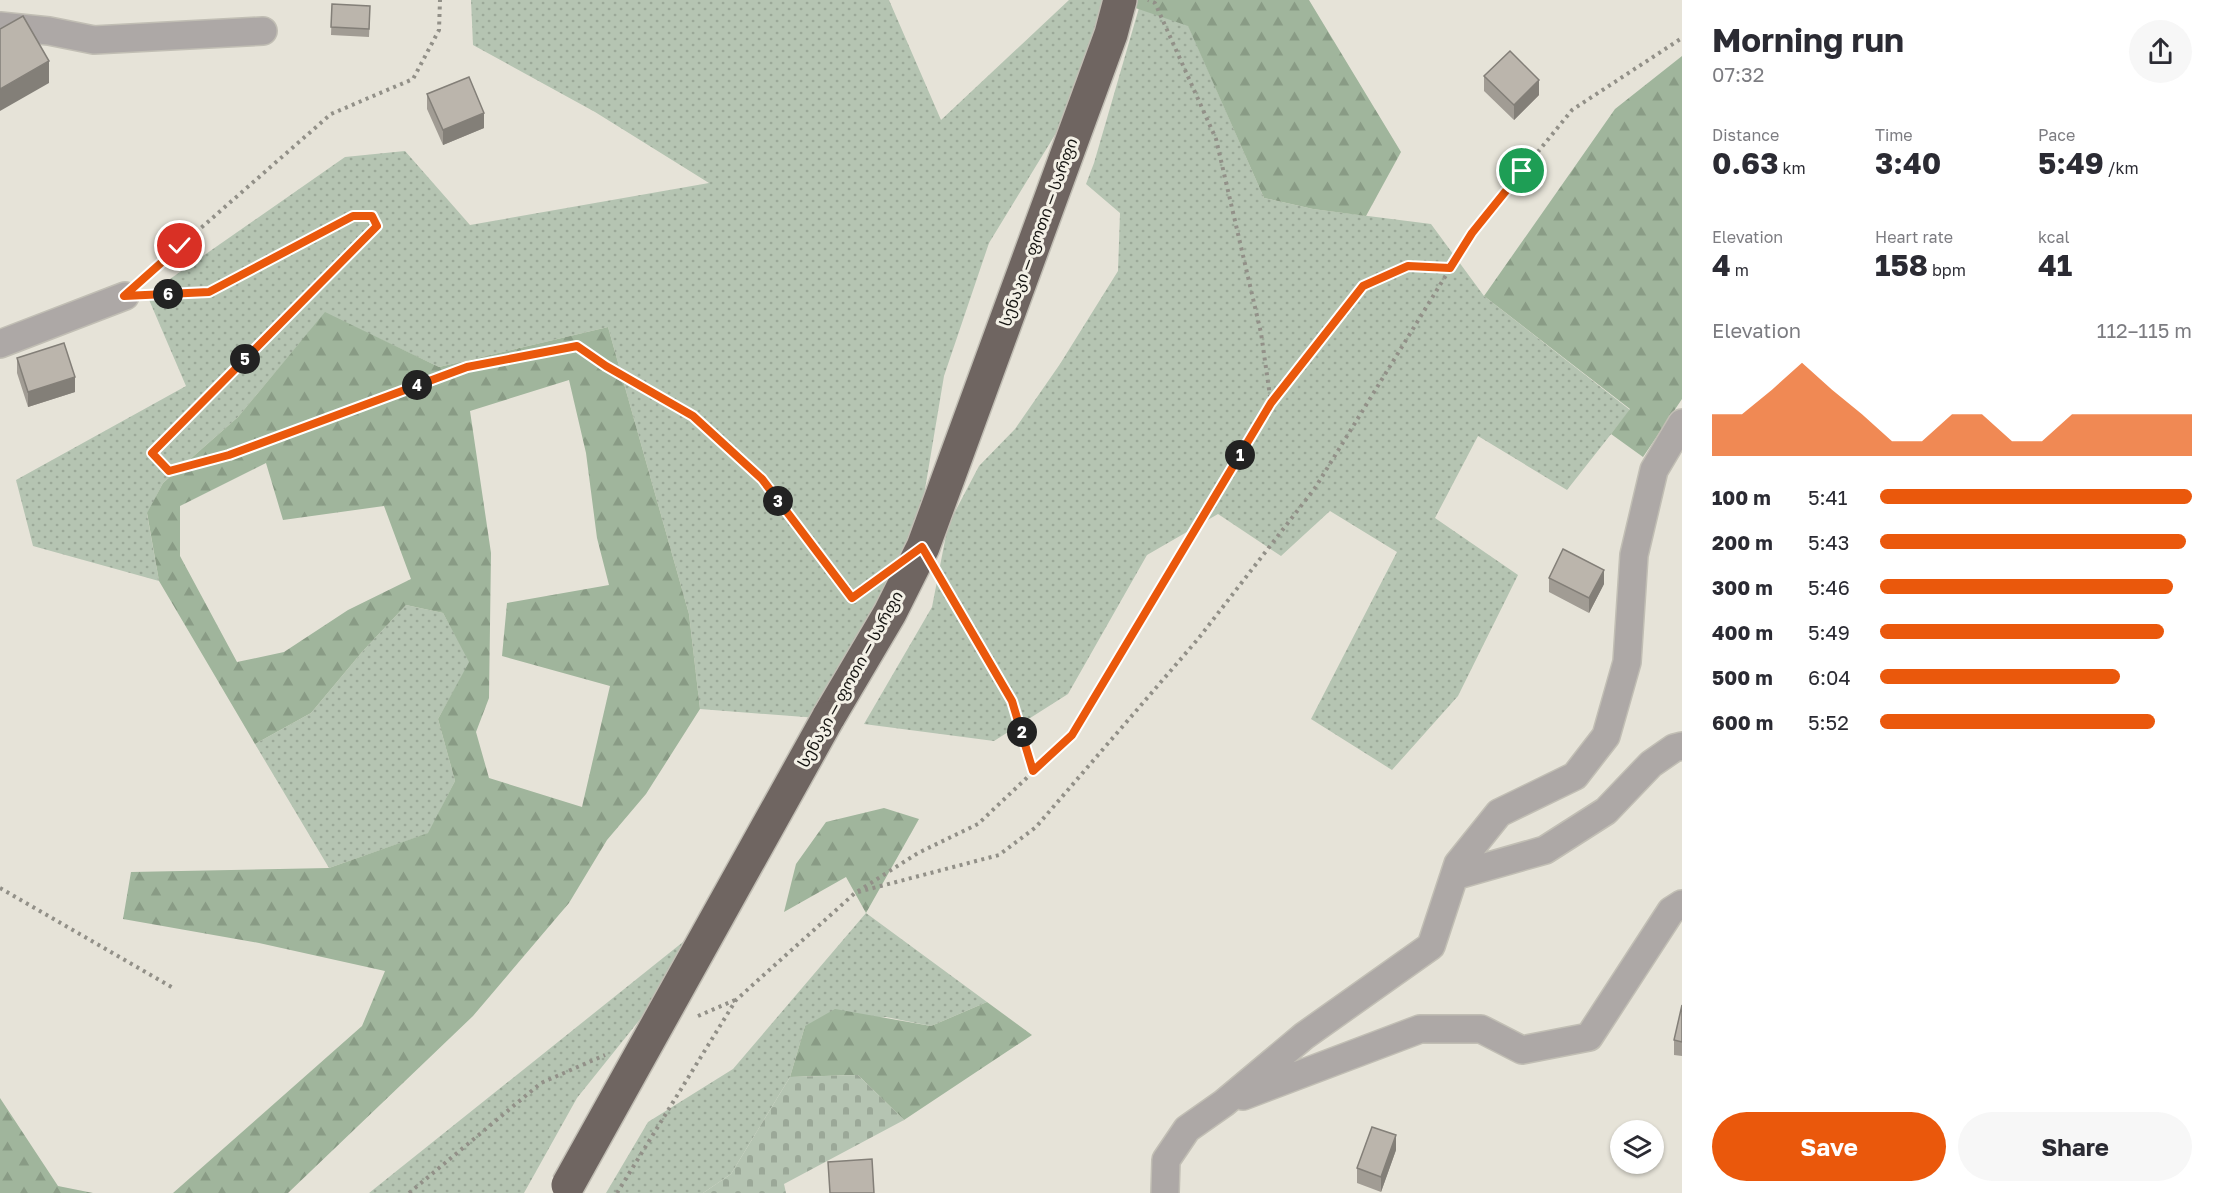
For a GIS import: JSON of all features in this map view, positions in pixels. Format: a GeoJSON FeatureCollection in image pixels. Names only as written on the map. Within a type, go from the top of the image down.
{"type":"FeatureCollection","features":[{"type":"Feature","properties":{"kind":"highway","name":"სენაკი — ფოთი — სარფი"},"geometry":{"type":"LineString","coordinates":[[566,1189],[828,718],[890,613],[922,547],[1111,34],[1120,0]]}},
{"type":"Feature","properties":{"kind":"street"},"geometry":{"type":"LineString","coordinates":[[0,26],[49,31],[94,40],[263,31]]}},
{"type":"Feature","properties":{"kind":"street"},"geometry":{"type":"LineString","coordinates":[[0,344],[124,296]]}},
{"type":"Feature","properties":{"kind":"street"},"geometry":{"type":"LineString","coordinates":[[1165,1193],[1166,1160],[1187,1129],[1224,1103],[1304,1036],[1431,946],[1458,864],[1499,813],[1575,776],[1605,736],[1627,662],[1634,555],[1654,470],[1682,423]]}},
{"type":"Feature","properties":{"kind":"street"},"geometry":{"type":"LineString","coordinates":[[1454,876],[1545,850],[1606,811],[1651,764],[1674,748],[1682,746]]}},
{"type":"Feature","properties":{"kind":"street"},"geometry":{"type":"LineString","coordinates":[[1224,1103],[1420,1029],[1481,1029],[1522,1050],[1589,1037],[1671,911],[1682,904]]}},
{"type":"Feature","properties":{"kind":"path"},"geometry":{"type":"LineString","coordinates":[[124,296],[331,114],[413,79],[439,30],[440,0]]}},
{"type":"Feature","properties":{"kind":"path"},"geometry":{"type":"LineString","coordinates":[[1148,0],[1155,3],[1216,139],[1261,333],[1271,403]]}},
{"type":"Feature","properties":{"kind":"path"},"geometry":{"type":"LineString","coordinates":[[855,893],[999,855],[1036,827],[1198,639],[1315,488],[1472,233],[1572,110],[1682,39]]}},
{"type":"Feature","properties":{"kind":"path"},"geometry":{"type":"LineString","coordinates":[[124,296],[209,292],[353,216],[372,216],[377,226],[152,453],[169,471],[229,455],[467,367],[577,346],[606,366],[693,416],[762,479],[852,598],[870,586]]}},
{"type":"Feature","properties":{"kind":"path"},"geometry":{"type":"LineString","coordinates":[[617,1193],[736,1000],[855,893],[918,853],[978,824],[1072,735],[1271,403],[1363,286],[1408,266],[1450,268]]}},
{"type":"Feature","properties":{"kind":"path"},"geometry":{"type":"LineString","coordinates":[[922,547],[1012,701],[1033,771]]}},
{"type":"Feature","properties":{"kind":"path"},"geometry":{"type":"LineString","coordinates":[[0,888],[175,989]]}},
{"type":"Feature","properties":{"kind":"path"},"geometry":{"type":"LineString","coordinates":[[693,1018],[736,1000]]}},
{"type":"Feature","properties":{"kind":"path"},"geometry":{"type":"LineString","coordinates":[[409,1193],[541,1083],[606,1055]]}},
{"type":"Feature","properties":{"kind":"green space"},"geometry":{"type":"Polygon","coordinates":[[[471,0],[889,0],[941,120],[1069,0],[1108,0],[1061,125],[989,243],[944,376],[921,513],[818,718],[700,709],[689,614],[608,327],[439,367],[325,313],[238,417],[163,483],[147,514],[159,581],[33,546],[16,480],[186,386],[147,295],[345,157],[405,151],[470,225],[709,183],[595,112],[473,45],[471,0]]]}},
{"type":"Feature","properties":{"kind":"green space"},"geometry":{"type":"Polygon","coordinates":[[[1112,0],[1309,0],[1401,152],[1366,216],[1313,209],[1264,198],[1188,26],[1112,0]]]}},
{"type":"Feature","properties":{"kind":"green space"},"geometry":{"type":"Polygon","coordinates":[[[1139,8],[1188,25],[1264,198],[1313,209],[1431,224],[1484,296],[1630,410],[1567,490],[1478,436],[1435,518],[1518,575],[1458,696],[1392,770],[1311,719],[1397,552],[1330,511],[1281,556],[1218,514],[1147,555],[1068,694],[994,741],[864,724],[932,607],[948,525],[979,466],[1015,429],[1060,364],[1118,271],[1120,213],[1086,184],[1139,8]]]}},
{"type":"Feature","properties":{"kind":"green space"},"geometry":{"type":"Polygon","coordinates":[[[1682,56],[1682,399],[1643,457],[1611,434],[1630,409],[1484,296],[1615,109],[1682,56]]]}},
{"type":"Feature","properties":{"kind":"green space"},"geometry":{"type":"Polygon","coordinates":[[[325,312],[439,367],[608,327],[689,614],[700,709],[646,794],[607,840],[569,903],[473,1016],[288,1193],[173,1193],[362,1026],[385,971],[259,943],[123,919],[131,872],[329,868],[428,833],[455,781],[438,719],[469,662],[443,613],[406,605],[362,652],[311,713],[255,744],[159,581],[147,513],[163,483],[238,417],[325,312]],[[569,380],[470,411],[491,553],[489,698],[476,732],[489,778],[582,807],[610,686],[502,656],[507,603],[609,585],[597,538],[586,453],[569,380]],[[266,463],[180,506],[180,556],[237,662],[284,652],[348,610],[411,579],[384,506],[283,520],[266,463]]]}},
{"type":"Feature","properties":{"kind":"green space"},"geometry":{"type":"Polygon","coordinates":[[[406,605],[443,613],[470,662],[438,719],[455,781],[429,833],[329,868],[255,744],[311,713],[362,652],[406,605]]]}},
{"type":"Feature","properties":{"kind":"green space"},"geometry":{"type":"Polygon","coordinates":[[[884,808],[919,819],[866,913],[846,877],[784,912],[796,864],[826,822],[884,808]]]}},
{"type":"Feature","properties":{"kind":"green space"},"geometry":{"type":"Polygon","coordinates":[[[866,913],[987,1002],[931,1026],[886,1017],[805,1026],[790,1077],[731,1174],[703,1193],[606,1193],[648,1122],[733,1069],[866,913]]]}},
{"type":"Feature","properties":{"kind":"green space"},"geometry":{"type":"Polygon","coordinates":[[[688,938],[682,967],[577,1098],[524,1193],[369,1193],[688,938]]]}},
{"type":"Feature","properties":{"kind":"green space"},"geometry":{"type":"Polygon","coordinates":[[[987,1002],[1032,1035],[904,1120],[858,1075],[790,1077],[805,1026],[835,1009],[931,1026],[987,1002]]]}},
{"type":"Feature","properties":{"kind":"green space"},"geometry":{"type":"Polygon","coordinates":[[[858,1075],[904,1120],[784,1184],[786,1193],[703,1193],[731,1174],[790,1077],[858,1075]]]}},
{"type":"Feature","properties":{"kind":"green space"},"geometry":{"type":"Polygon","coordinates":[[[0,1098],[58,1186],[93,1193],[0,1193],[0,1098]]]}},
{"type":"Feature","properties":{"kind":"building"},"geometry":{"type":"Polygon","coordinates":[[[332,4],[370,6],[369,29],[331,27],[332,4]]]}},
{"type":"Feature","properties":{"kind":"building"},"geometry":{"type":"Polygon","coordinates":[[[23,16],[49,61],[0,89],[0,29],[23,16]]]}},
{"type":"Feature","properties":{"kind":"building"},"geometry":{"type":"Polygon","coordinates":[[[1510,51],[1539,80],[1514,105],[1484,76],[1510,51]]]}},
{"type":"Feature","properties":{"kind":"building"},"geometry":{"type":"Polygon","coordinates":[[[469,77],[484,113],[443,130],[427,94],[469,77]]]}},
{"type":"Feature","properties":{"kind":"building"},"geometry":{"type":"Polygon","coordinates":[[[64,343],[75,377],[28,392],[17,358],[64,343]]]}},
{"type":"Feature","properties":{"kind":"building"},"geometry":{"type":"Polygon","coordinates":[[[1563,549],[1604,570],[1589,598],[1549,578],[1563,549]]]}},
{"type":"Feature","properties":{"kind":"building"},"geometry":{"type":"Polygon","coordinates":[[[1682,1005],[1682,1042],[1674,1040],[1682,1005]]]}},
{"type":"Feature","properties":{"kind":"building"},"geometry":{"type":"Polygon","coordinates":[[[1372,1127],[1396,1135],[1381,1177],[1357,1168],[1372,1127]]]}},
{"type":"Feature","properties":{"kind":"building"},"geometry":{"type":"Polygon","coordinates":[[[872,1159],[874,1193],[830,1193],[828,1162],[872,1159]]]}},
{"type":"Feature","properties":{"kind":"route"},"geometry":{"type":"LineString","coordinates":[[180,246],[124,296],[209,292],[353,216],[372,216],[377,226],[152,453],[169,471],[229,455],[467,367],[577,346],[606,366],[693,416],[762,479],[852,598],[922,547],[1012,701],[1033,771],[1072,735],[1271,403],[1363,286],[1408,266],[1450,268],[1472,233],[1522,171]]}}]}
